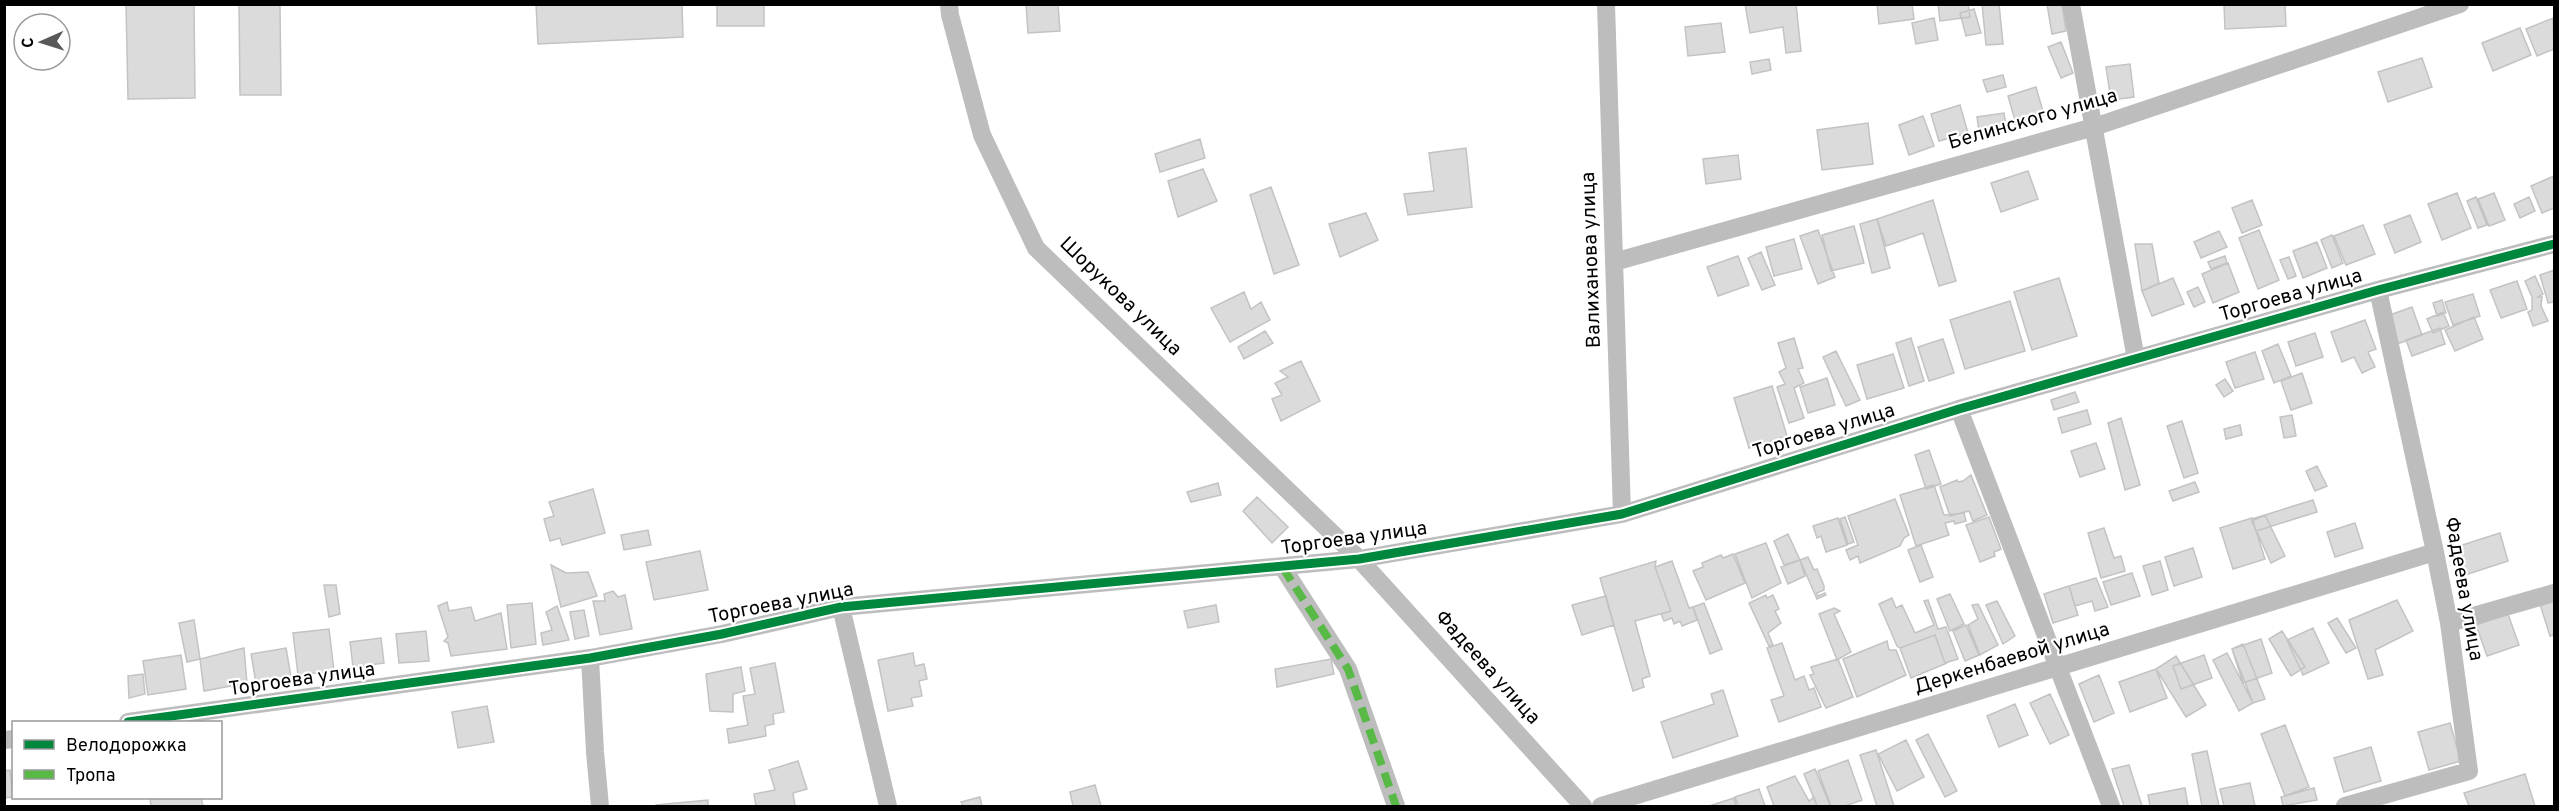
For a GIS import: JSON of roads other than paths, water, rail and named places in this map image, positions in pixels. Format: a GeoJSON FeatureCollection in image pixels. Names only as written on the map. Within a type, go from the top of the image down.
{"type":"FeatureCollection","features":[{"type":"Feature","properties":{"kind":"street","name":"Шорукова улица"},"geometry":{"type":"LineString","coordinates":[[949,4],[982,135],[1036,248],[1359,559]]}},
{"type":"Feature","properties":{"kind":"street","name":"Валиханова улица"},"geometry":{"type":"LineString","coordinates":[[1606,4],[1622,514]]}},
{"type":"Feature","properties":{"kind":"street"},"geometry":{"type":"LineString","coordinates":[[2072,4],[2136,359]]}},
{"type":"Feature","properties":{"kind":"street","name":"Белинского улица"},"geometry":{"type":"LineString","coordinates":[[1614,262],[2094,127],[2460,4]]}},
{"type":"Feature","properties":{"kind":"street","name":"Торгоева улица"},"geometry":{"type":"LineString","coordinates":[[142,721],[590,658],[722,634],[841,607],[1283,568],[1359,559],[1622,514],[1959,409],[2378,290],[2554,244]]}},
{"type":"Feature","properties":{"kind":"street","name":"Фадеева улица"},"geometry":{"type":"LineString","coordinates":[[2345,807],[2469,771],[2449,623],[2378,290]]}},
{"type":"Feature","properties":{"kind":"street"},"geometry":{"type":"LineString","coordinates":[[1959,409],[2056,669],[2111,807]]}},
{"type":"Feature","properties":{"kind":"street","name":"Деркенбаевой улица"},"geometry":{"type":"LineString","coordinates":[[1601,807],[2435,552]]}},
{"type":"Feature","properties":{"kind":"street","name":"Фадеева улица"},"geometry":{"type":"LineString","coordinates":[[1359,559],[1583,807]]}},
{"type":"Feature","properties":{"kind":"street"},"geometry":{"type":"LineString","coordinates":[[1283,568],[1348,669],[1396,807]]}},
{"type":"Feature","properties":{"kind":"street"},"geometry":{"type":"LineString","coordinates":[[2449,623],[2554,593]]}},
{"type":"Feature","properties":{"kind":"street"},"geometry":{"type":"LineString","coordinates":[[841,607],[888,807]]}},
{"type":"Feature","properties":{"kind":"street"},"geometry":{"type":"LineString","coordinates":[[590,658],[600,807]]}}]}
